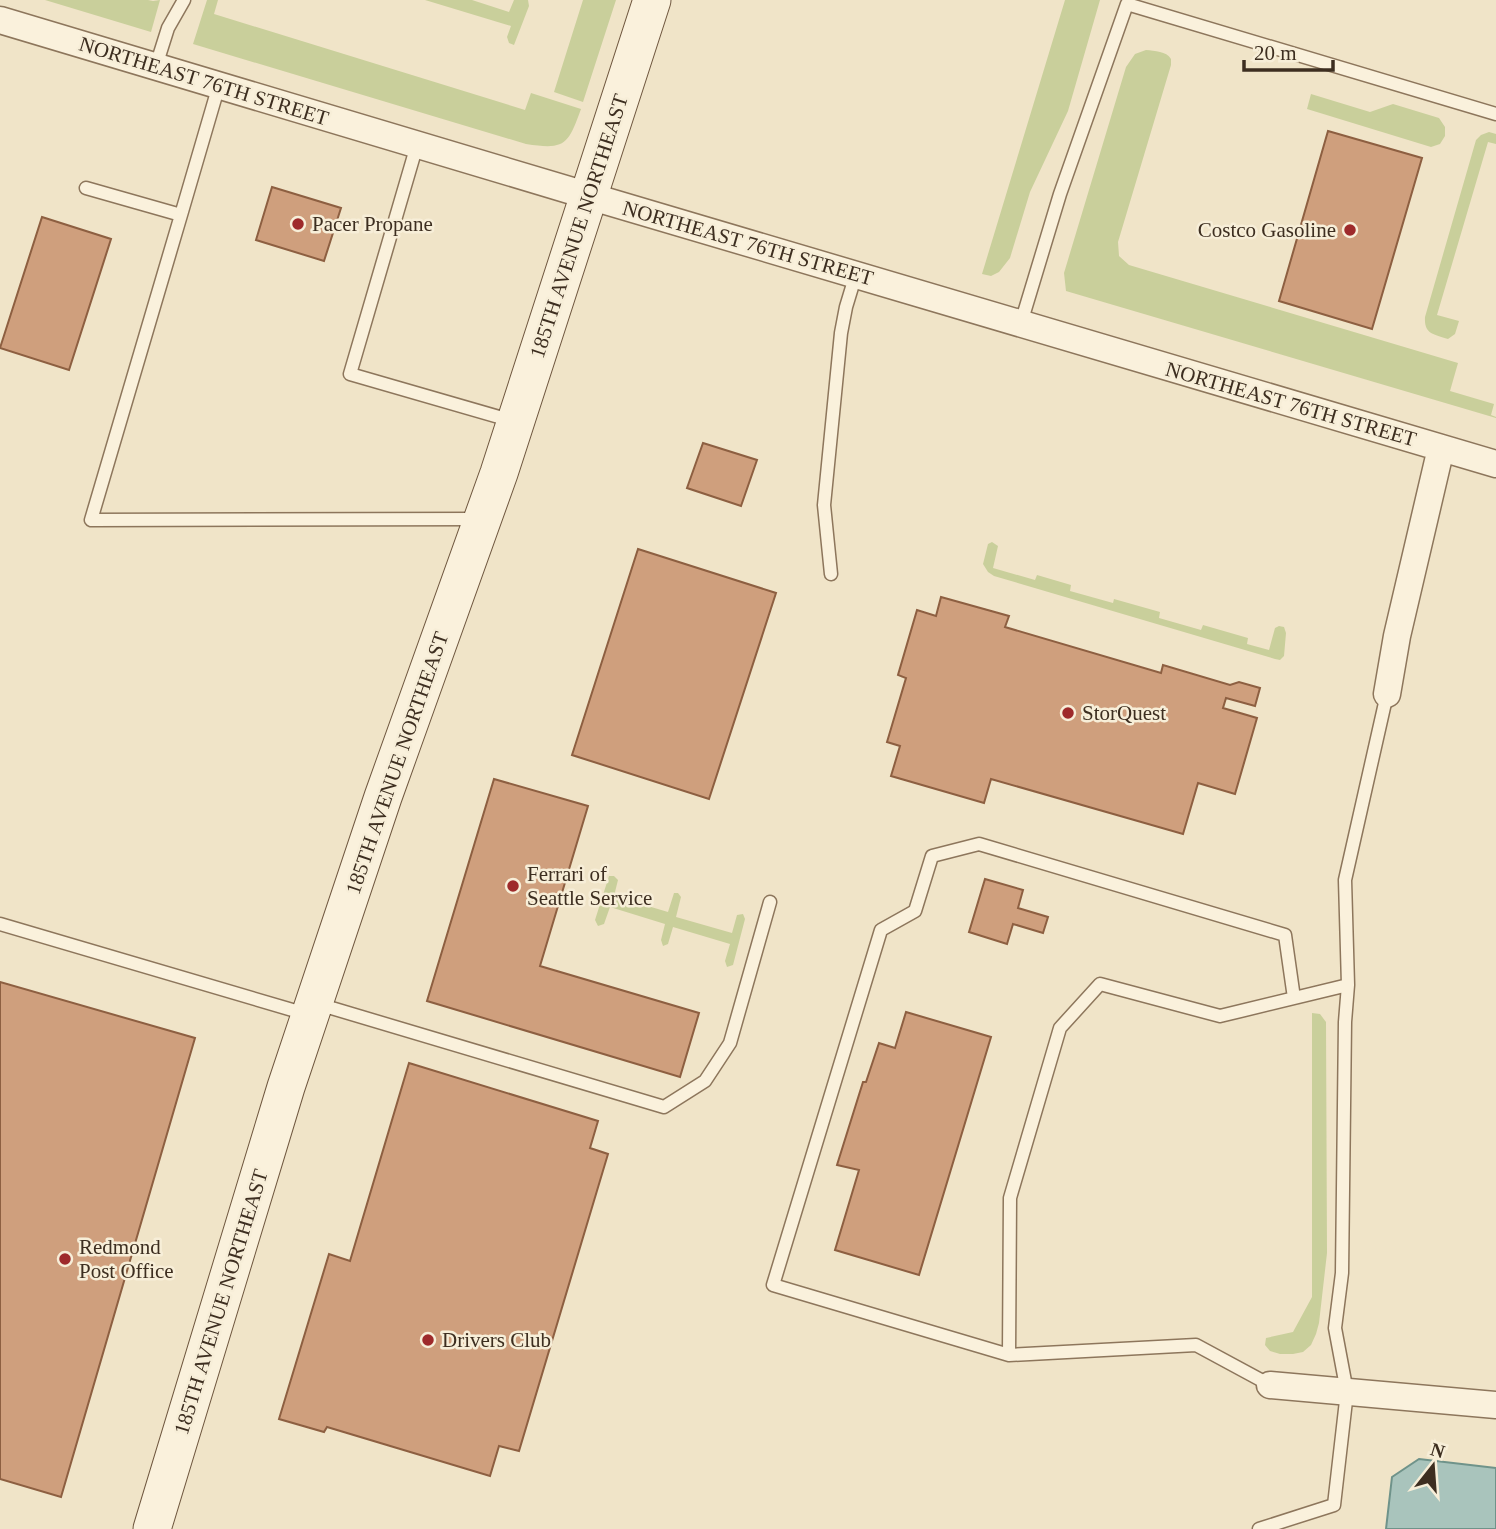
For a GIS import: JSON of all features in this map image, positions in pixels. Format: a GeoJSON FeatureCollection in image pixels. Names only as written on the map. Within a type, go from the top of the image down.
{"type":"FeatureCollection","features":[{"type":"Feature","properties":{"kind":"street","name":"185TH AVENUE NORTHEAST"},"geometry":{"type":"LineString","coordinates":[[152,1529],[286,1087],[383,797],[483,519],[652,0]]}},
{"type":"Feature","properties":{"kind":"street","name":"NORTHEAST 76TH STREET"},"geometry":{"type":"LineString","coordinates":[[0,20],[1496,464]]}},
{"type":"Feature","properties":{"kind":"street"},"geometry":{"type":"LineString","coordinates":[[1387,694],[1397,636],[1441,448]]}},
{"type":"Feature","properties":{"kind":"street"},"geometry":{"type":"LineString","coordinates":[[1270,1385],[1496,1405]]}},
{"type":"Feature","properties":{"kind":"lane"},"geometry":{"type":"LineString","coordinates":[[156,66],[168,28],[184,0]]}},
{"type":"Feature","properties":{"kind":"lane"},"geometry":{"type":"LineString","coordinates":[[1021,323],[1060,194],[1127,4],[1496,114]]}},
{"type":"Feature","properties":{"kind":"lane"},"geometry":{"type":"LineString","coordinates":[[219,85],[90,520],[483,519]]}},
{"type":"Feature","properties":{"kind":"lane"},"geometry":{"type":"LineString","coordinates":[[417,145],[349,374],[515,421]]}},
{"type":"Feature","properties":{"kind":"lane"},"geometry":{"type":"LineString","coordinates":[[86,188],[181,215]]}},
{"type":"Feature","properties":{"kind":"lane"},"geometry":{"type":"LineString","coordinates":[[831,574],[824,505],[841,333],[856,274]]}},
{"type":"Feature","properties":{"kind":"lane"},"geometry":{"type":"LineString","coordinates":[[1259,1529],[1334,1505],[1347,1392],[1335,1328],[1342,1273],[1345,1022],[1348,985],[1345,880],[1387,694]]}},
{"type":"Feature","properties":{"kind":"lane"},"geometry":{"type":"LineString","coordinates":[[1270,1385],[1196,1345],[1009,1355],[773,1284],[881,930],[915,911],[932,856],[979,844],[1285,935],[1294,998]]}},
{"type":"Feature","properties":{"kind":"lane"},"geometry":{"type":"LineString","coordinates":[[0,924],[664,1107],[705,1081],[730,1043],[770,902]]}},
{"type":"Feature","properties":{"kind":"lane"},"geometry":{"type":"LineString","coordinates":[[1009,1355],[1010,1198],[1060,1028],[1100,984],[1220,1016],[1348,985]]}},
{"type":"Feature","properties":{"kind":"green space"},"geometry":{"type":"Polygon","coordinates":[[[45,0],[153,1],[160,0],[151,32],[45,0]]]}},
{"type":"Feature","properties":{"kind":"green space"},"geometry":{"type":"Polygon","coordinates":[[[207,0],[218,0],[214,14],[525,110],[531,93],[581,109],[572,131],[563,142],[549,146],[526,144],[193,44],[207,0]]]}},
{"type":"Feature","properties":{"kind":"green space"},"geometry":{"type":"Polygon","coordinates":[[[425,0],[472,0],[509,12],[514,0],[528,0],[529,6],[514,45],[509,43],[507,37],[511,26],[425,0]]]}},
{"type":"Feature","properties":{"kind":"green space"},"geometry":{"type":"Polygon","coordinates":[[[583,0],[616,0],[583,102],[554,92],[583,0]]]}},
{"type":"Feature","properties":{"kind":"green space"},"geometry":{"type":"Polygon","coordinates":[[[1065,0],[1100,0],[1068,111],[1030,192],[1010,258],[999,272],[991,276],[982,274],[1065,0]]]}},
{"type":"Feature","properties":{"kind":"green space"},"geometry":{"type":"Polygon","coordinates":[[[1146,50],[1166,54],[1171,59],[1171,65],[1118,242],[1119,256],[1129,265],[1458,363],[1450,391],[1494,404],[1491,415],[1496,418],[1066,291],[1064,273],[1126,67],[1135,54],[1146,50]]]}},
{"type":"Feature","properties":{"kind":"green space"},"geometry":{"type":"Polygon","coordinates":[[[1311,94],[1370,112],[1393,104],[1439,118],[1445,127],[1445,136],[1440,144],[1431,147],[1307,109],[1311,94]]]}},
{"type":"Feature","properties":{"kind":"green space"},"geometry":{"type":"Polygon","coordinates":[[[1489,132],[1496,134],[1496,144],[1488,142],[1437,315],[1459,321],[1455,334],[1448,339],[1428,330],[1425,317],[1476,140],[1489,132]]]}},
{"type":"Feature","properties":{"kind":"green space"},"geometry":{"type":"Polygon","coordinates":[[[992,542],[998,546],[993,568],[1035,580],[1037,575],[1071,585],[1070,591],[1113,603],[1114,599],[1160,612],[1159,618],[1201,630],[1203,625],[1248,638],[1247,644],[1269,650],[1275,628],[1284,627],[1284,656],[1280,660],[1275,659],[994,576],[983,564],[988,544],[992,542]]]}},
{"type":"Feature","properties":{"kind":"green space"},"geometry":{"type":"Polygon","coordinates":[[[609,876],[618,880],[614,896],[668,912],[674,893],[678,893],[681,897],[676,917],[732,933],[737,915],[743,914],[745,919],[733,965],[727,967],[725,961],[730,944],[673,927],[668,944],[663,946],[661,940],[665,924],[610,907],[604,924],[598,926],[595,920],[609,876]]]}},
{"type":"Feature","properties":{"kind":"green space"},"geometry":{"type":"Polygon","coordinates":[[[1312,1013],[1320,1014],[1326,1022],[1327,1253],[1319,1323],[1311,1345],[1303,1352],[1280,1354],[1270,1351],[1265,1345],[1266,1338],[1293,1332],[1312,1297],[1312,1013]]]}},
{"type":"Feature","properties":{"kind":"water"},"geometry":{"type":"Polygon","coordinates":[[[1419,1459],[1496,1468],[1496,1529],[1386,1529],[1392,1477],[1419,1459]]]}},
{"type":"Feature","properties":{"kind":"building","name":"Costco Gasoline"},"geometry":{"type":"Polygon","coordinates":[[[1328,131],[1422,158],[1372,329],[1279,301],[1328,131]]]}},
{"type":"Feature","properties":{"kind":"building","name":"Pacer Propane"},"geometry":{"type":"Polygon","coordinates":[[[272,187],[341,208],[324,261],[256,240],[272,187]]]}},
{"type":"Feature","properties":{"kind":"building"},"geometry":{"type":"Polygon","coordinates":[[[42,217],[111,239],[69,370],[0,348],[42,217]]]}},
{"type":"Feature","properties":{"kind":"building"},"geometry":{"type":"Polygon","coordinates":[[[703,443],[757,460],[741,506],[687,488],[703,443]]]}},
{"type":"Feature","properties":{"kind":"building"},"geometry":{"type":"Polygon","coordinates":[[[638,549],[776,593],[709,799],[572,755],[638,549]]]}},
{"type":"Feature","properties":{"kind":"building","name":"StorQuest"},"geometry":{"type":"Polygon","coordinates":[[[941,597],[1009,616],[1005,627],[1161,673],[1163,665],[1230,685],[1239,682],[1260,688],[1255,706],[1226,698],[1223,708],[1257,718],[1235,794],[1198,783],[1183,834],[991,779],[984,803],[891,776],[900,746],[887,742],[906,678],[898,675],[917,610],[936,616],[941,597]]]}},
{"type":"Feature","properties":{"kind":"building","name":"Ferrari of Seattle Service"},"geometry":{"type":"Polygon","coordinates":[[[494,779],[588,806],[540,966],[699,1013],[680,1077],[427,1001],[494,779]]]}},
{"type":"Feature","properties":{"kind":"building"},"geometry":{"type":"Polygon","coordinates":[[[985,879],[1023,890],[1018,908],[1048,917],[1043,933],[1013,924],[1007,944],[969,932],[985,879]]]}},
{"type":"Feature","properties":{"kind":"building","name":"Redmond Post Office"},"geometry":{"type":"Polygon","coordinates":[[[0,982],[195,1038],[61,1497],[0,1479],[0,982]]]}},
{"type":"Feature","properties":{"kind":"building"},"geometry":{"type":"Polygon","coordinates":[[[906,1012],[991,1037],[919,1275],[835,1250],[859,1170],[837,1165],[863,1082],[866,1082],[879,1043],[895,1048],[906,1012]]]}},
{"type":"Feature","properties":{"kind":"building","name":"Drivers Club"},"geometry":{"type":"Polygon","coordinates":[[[409,1063],[598,1121],[590,1148],[608,1154],[519,1451],[499,1446],[490,1476],[327,1427],[324,1432],[279,1419],[329,1254],[350,1261],[409,1063]]]}},
{"type":"Feature","properties":{"kind":"place","name":"Pacer Propane"},"geometry":{"type":"Point","coordinates":[298,224]}},
{"type":"Feature","properties":{"kind":"place","name":"Costco Gasoline"},"geometry":{"type":"Point","coordinates":[1350,230]}},
{"type":"Feature","properties":{"kind":"place","name":"StorQuest"},"geometry":{"type":"Point","coordinates":[1068,713]}},
{"type":"Feature","properties":{"kind":"place","name":"Ferrari of Seattle Service"},"geometry":{"type":"Point","coordinates":[513,886]}},
{"type":"Feature","properties":{"kind":"place","name":"Redmond Post Office"},"geometry":{"type":"Point","coordinates":[65,1259]}},
{"type":"Feature","properties":{"kind":"place","name":"Drivers Club"},"geometry":{"type":"Point","coordinates":[428,1340]}}]}
